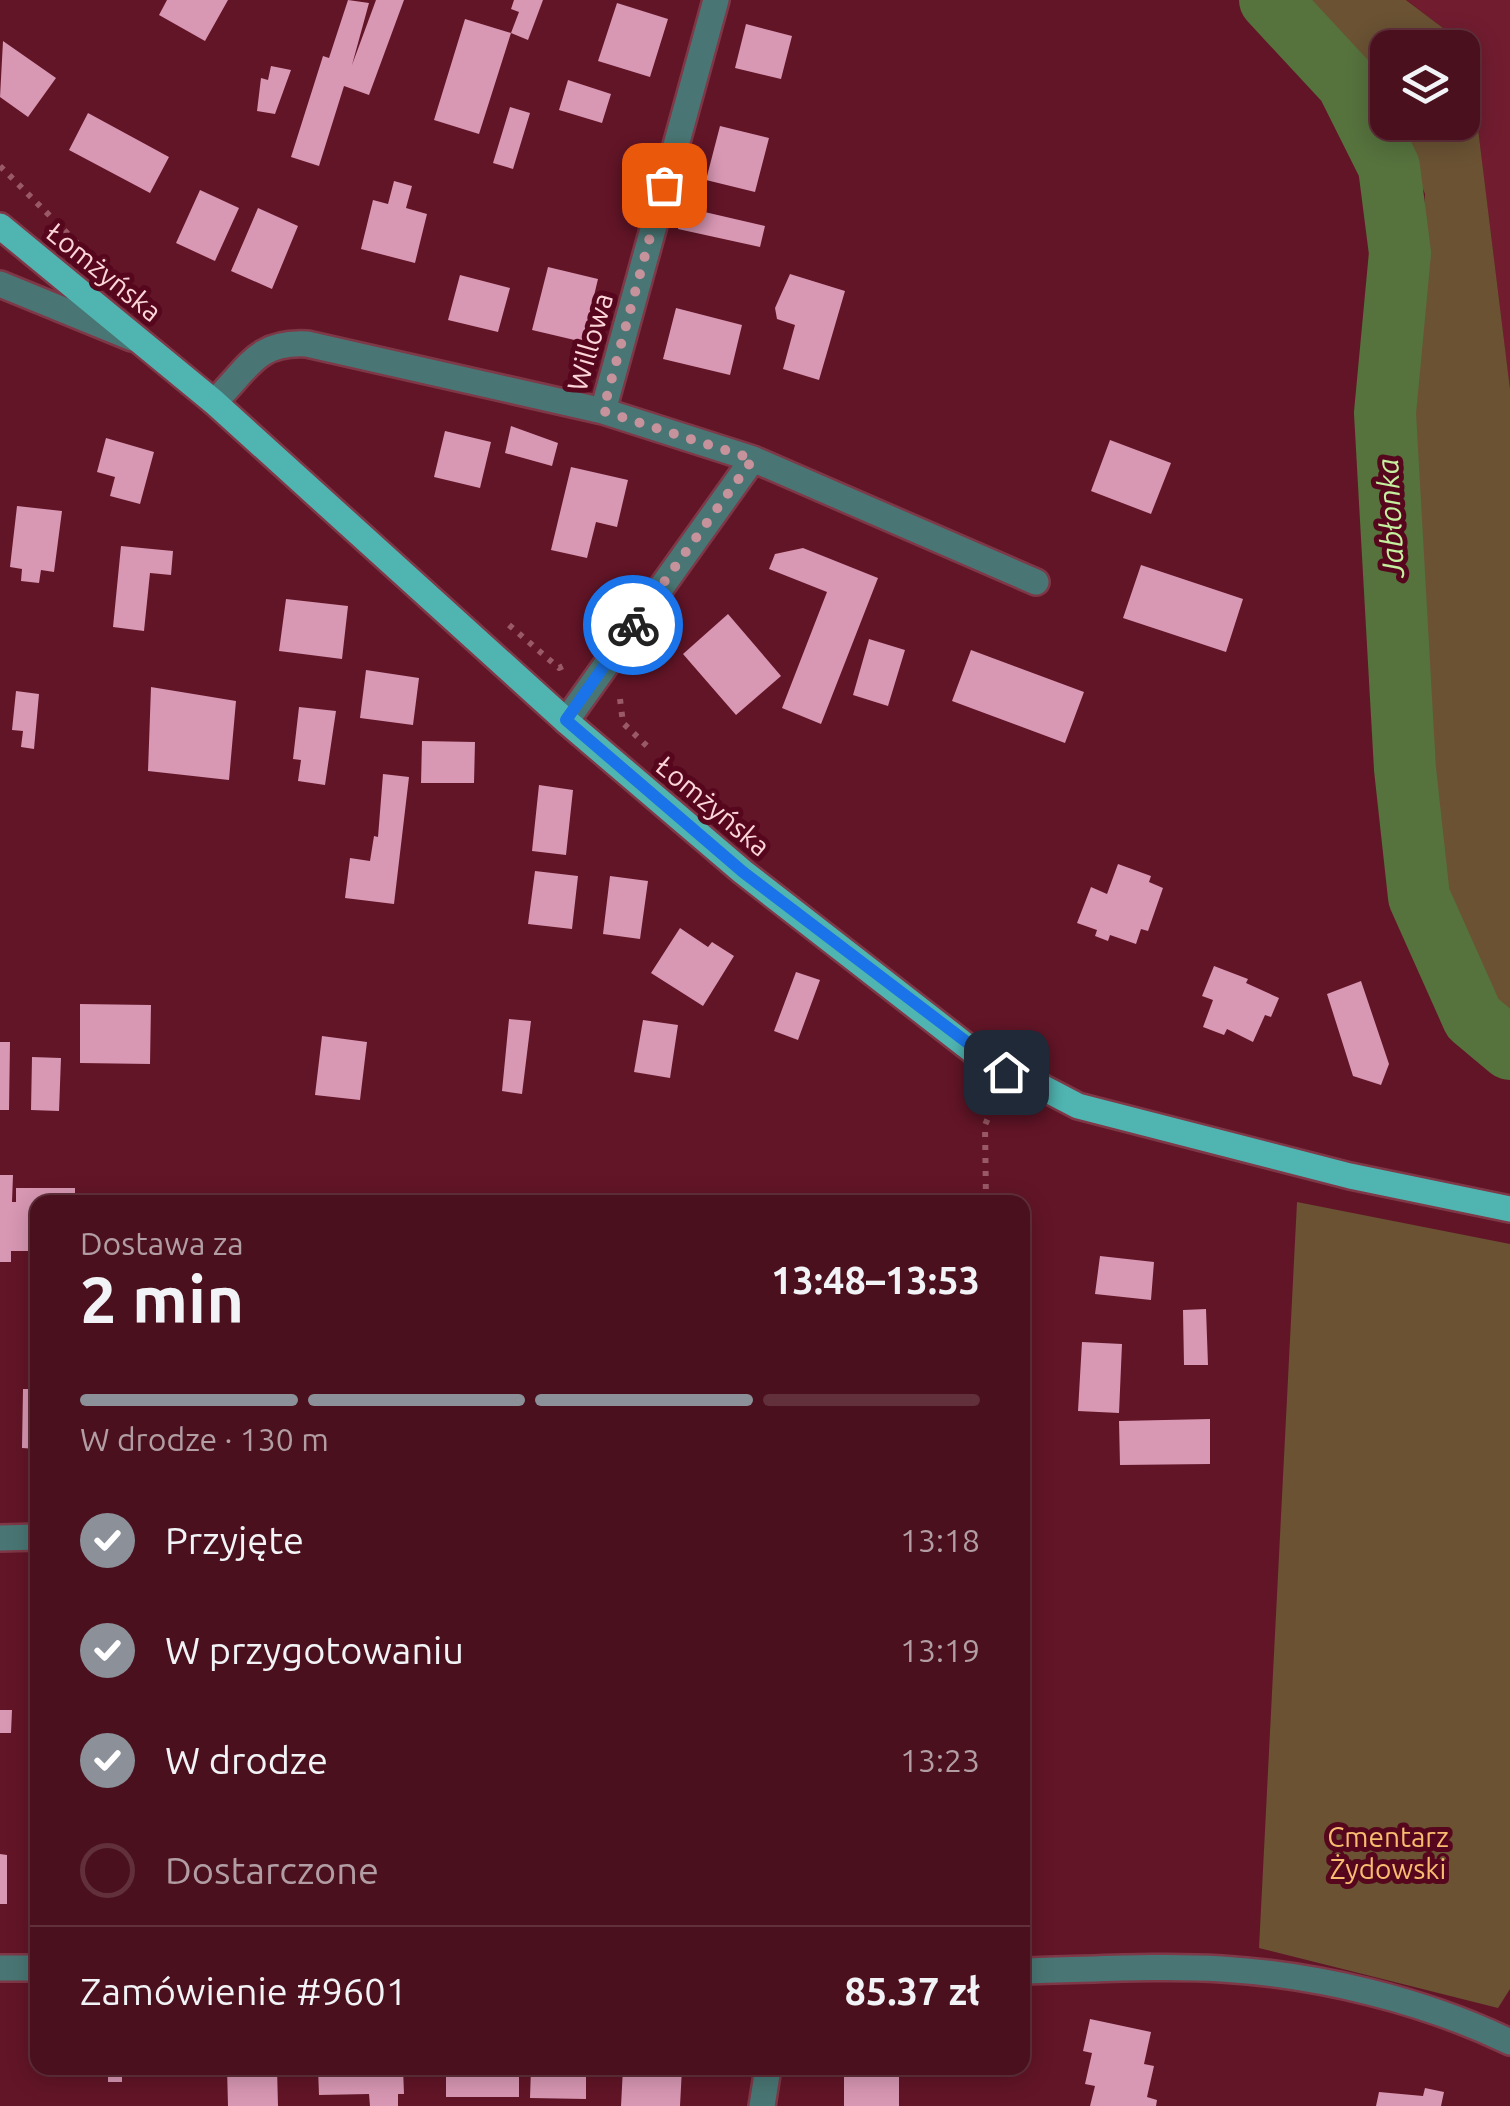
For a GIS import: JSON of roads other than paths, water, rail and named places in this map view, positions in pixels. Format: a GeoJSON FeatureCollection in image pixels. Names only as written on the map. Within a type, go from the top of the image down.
{"type":"FeatureCollection","features":[{"type":"Feature","properties":{"kind":"main road","name":"Łomżyńska"},"geometry":{"type":"LineString","coordinates":[[0,226],[214,402],[566,720],[743,872],[1006,1072],[1078,1106],[1350,1176],[1510,1209]]}},
{"type":"Feature","properties":{"kind":"street","name":"Willowa"},"geometry":{"type":"LineString","coordinates":[[214,402],[260,351],[282,342],[308,344],[603,411],[716,0]]}},
{"type":"Feature","properties":{"kind":"street"},"geometry":{"type":"LineString","coordinates":[[0,284],[141,342]]}},
{"type":"Feature","properties":{"kind":"street"},"geometry":{"type":"LineString","coordinates":[[603,411],[753,459],[1036,582]]}},
{"type":"Feature","properties":{"kind":"street"},"geometry":{"type":"LineString","coordinates":[[566,720],[753,459]]}},
{"type":"Feature","properties":{"kind":"street"},"geometry":{"type":"LineString","coordinates":[[0,1538],[30,1537]]}},
{"type":"Feature","properties":{"kind":"street"},"geometry":{"type":"LineString","coordinates":[[0,1968],[30,1968]]}},
{"type":"Feature","properties":{"kind":"street"},"geometry":{"type":"LineString","coordinates":[[1030,1971],[1222,1969],[1321,1982],[1405,2003],[1510,2042]]}},
{"type":"Feature","properties":{"kind":"street"},"geometry":{"type":"LineString","coordinates":[[762,2106],[767,2075]]}},
{"type":"Feature","properties":{"kind":"waterway","name":"Jabłonka"},"geometry":{"type":"LineString","coordinates":[[1270,0],[1347,83],[1389,167],[1400,253],[1385,413],[1405,769],[1419,897],[1473,1018],[1510,1049]]}},
{"type":"Feature","properties":{"kind":"park label","name":"Cmentarz Żydowski"},"geometry":{"type":"Point","coordinates":[1388,1853]}}]}
